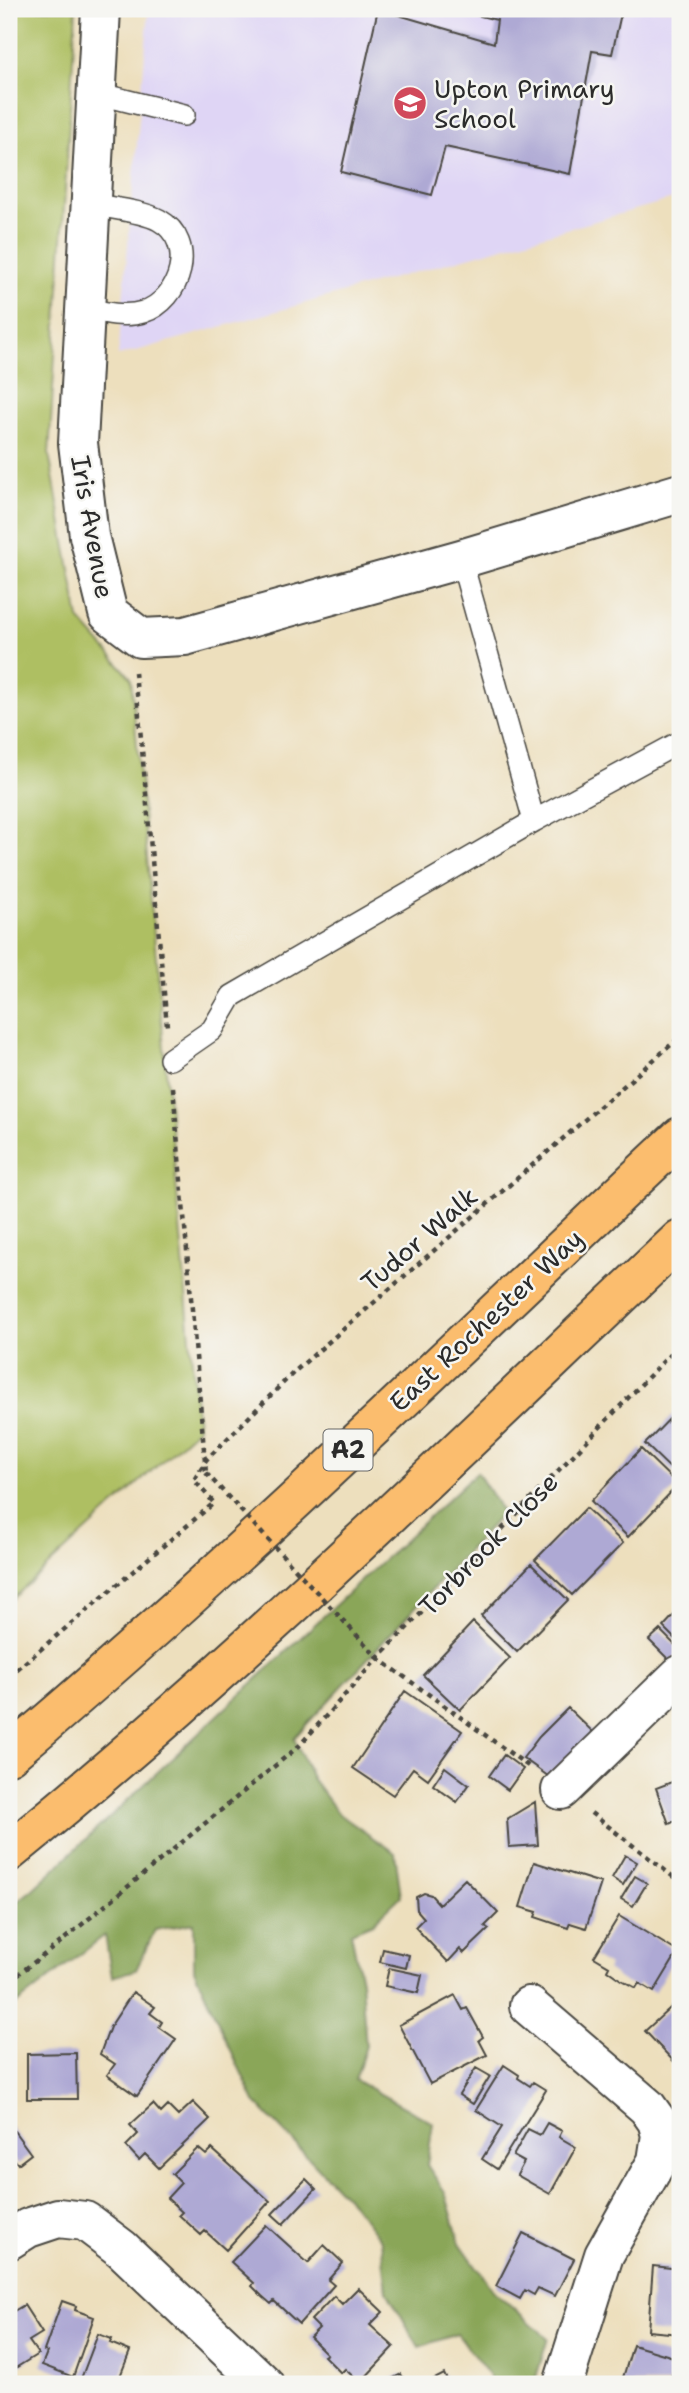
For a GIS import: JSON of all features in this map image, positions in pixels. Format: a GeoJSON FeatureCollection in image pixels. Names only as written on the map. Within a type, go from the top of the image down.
{"type":"FeatureCollection","features":[{"type":"Feature","properties":{"kind":"highway","name":"East Rochester Way"},"geometry":{"type":"LineString","coordinates":[[9,1755],[97,1681],[278,1516],[680,1137]]}},
{"type":"Feature","properties":{"kind":"highway"},"geometry":{"type":"LineString","coordinates":[[9,1852],[107,1772],[303,1595],[680,1239]]}},
{"type":"Feature","properties":{"kind":"street","name":"Iris Avenue"},"geometry":{"type":"LineString","coordinates":[[101,9],[78,443],[89,536],[108,613],[141,638],[185,636],[461,559],[680,493]]}},
{"type":"Feature","properties":{"kind":"street"},"geometry":{"type":"LineString","coordinates":[[561,1790],[680,1675]]}},
{"type":"Feature","properties":{"kind":"street"},"geometry":{"type":"LineString","coordinates":[[529,2006],[647,2107],[657,2121],[661,2135],[657,2161],[604,2255],[563,2384]]}},
{"type":"Feature","properties":{"kind":"street"},"geometry":{"type":"LineString","coordinates":[[9,2240],[29,2228],[58,2218],[85,2221],[122,2249],[264,2384]]}},
{"type":"Feature","properties":{"kind":"lane"},"geometry":{"type":"LineString","coordinates":[[96,93],[184,116]]}},
{"type":"Feature","properties":{"kind":"lane"},"geometry":{"type":"LineString","coordinates":[[85,309],[129,316],[146,311],[165,298],[173,288],[182,253],[176,235],[160,220],[144,214],[91,204]]}},
{"type":"Feature","properties":{"kind":"lane"},"geometry":{"type":"LineString","coordinates":[[461,559],[534,821]]}},
{"type":"Feature","properties":{"kind":"lane"},"geometry":{"type":"LineString","coordinates":[[170,1059],[212,1030],[232,996],[534,821],[680,742]]}},
{"type":"Feature","properties":{"kind":"path","name":"Tudor Walk"},"geometry":{"type":"LineString","coordinates":[[9,1676],[214,1503],[194,1480],[206,1460],[294,1372],[680,1037]]}},
{"type":"Feature","properties":{"kind":"path","name":"Torbrook Close"},"geometry":{"type":"LineString","coordinates":[[9,1981],[57,1945],[299,1746],[378,1658],[680,1344]]}},
{"type":"Feature","properties":{"kind":"path"},"geometry":{"type":"LineString","coordinates":[[206,1460],[206,1473],[378,1658]]}},
{"type":"Feature","properties":{"kind":"shaded area","name":"Upton Primary School"},"geometry":{"type":"Polygon","coordinates":[[[149,9],[680,9],[680,197],[118,356],[149,9]]]}},
{"type":"Feature","properties":{"kind":"green space"},"geometry":{"type":"Polygon","coordinates":[[[9,9],[76,9],[49,454],[79,619],[131,678],[198,1428],[9,1602],[9,9]]]}},
{"type":"Feature","properties":{"kind":"green space"},"geometry":{"type":"Polygon","coordinates":[[[477,1472],[503,1513],[294,1738],[312,1778],[339,1814],[395,1853],[401,1896],[373,1923],[351,1932],[361,1981],[366,2046],[355,2080],[433,2123],[427,2165],[445,2192],[460,2243],[493,2290],[548,2338],[534,2384],[491,2384],[489,2375],[457,2334],[419,2347],[387,2291],[381,2241],[353,2204],[255,2102],[194,1970],[194,1923],[155,1930],[136,1970],[112,1977],[105,1935],[9,2010],[9,1908],[32,1890],[477,1472]]]}},
{"type":"Feature","properties":{"kind":"building"},"geometry":{"type":"Polygon","coordinates":[[[378,9],[494,43],[497,20],[472,14],[473,9],[622,9],[612,54],[592,51],[570,174],[445,147],[432,195],[341,172],[378,9]]]}},
{"type":"Feature","properties":{"kind":"building"},"geometry":{"type":"Polygon","coordinates":[[[680,1408],[680,1478],[645,1444],[680,1408]]]}},
{"type":"Feature","properties":{"kind":"building"},"geometry":{"type":"Polygon","coordinates":[[[641,1449],[678,1485],[628,1537],[591,1501],[641,1449]]]}},
{"type":"Feature","properties":{"kind":"building"},"geometry":{"type":"Polygon","coordinates":[[[586,1508],[623,1543],[572,1595],[535,1560],[586,1508]]]}},
{"type":"Feature","properties":{"kind":"building"},"geometry":{"type":"Polygon","coordinates":[[[531,1564],[568,1600],[517,1652],[481,1616],[531,1564]]]}},
{"type":"Feature","properties":{"kind":"building"},"geometry":{"type":"Polygon","coordinates":[[[675,1614],[680,1619],[680,1644],[663,1627],[675,1614]]]}},
{"type":"Feature","properties":{"kind":"building"},"geometry":{"type":"Polygon","coordinates":[[[473,1622],[510,1658],[460,1710],[423,1675],[473,1622]]]}},
{"type":"Feature","properties":{"kind":"building"},"geometry":{"type":"Polygon","coordinates":[[[660,1630],[680,1650],[671,1662],[649,1640],[660,1630]]]}},
{"type":"Feature","properties":{"kind":"building"},"geometry":{"type":"Polygon","coordinates":[[[405,1691],[462,1731],[428,1779],[413,1768],[393,1795],[353,1768],[405,1691]]]}},
{"type":"Feature","properties":{"kind":"building"},"geometry":{"type":"Polygon","coordinates":[[[568,1708],[595,1734],[552,1779],[523,1758],[539,1737],[568,1708]]]}},
{"type":"Feature","properties":{"kind":"building"},"geometry":{"type":"Polygon","coordinates":[[[504,1755],[523,1769],[508,1790],[489,1776],[504,1755]]]}},
{"type":"Feature","properties":{"kind":"building"},"geometry":{"type":"Polygon","coordinates":[[[445,1767],[469,1785],[457,1802],[433,1785],[445,1767]]]}},
{"type":"Feature","properties":{"kind":"building"},"geometry":{"type":"Polygon","coordinates":[[[680,1779],[680,1829],[677,1820],[669,1824],[656,1788],[680,1779]]]}},
{"type":"Feature","properties":{"kind":"building"},"geometry":{"type":"Polygon","coordinates":[[[535,1802],[538,1845],[509,1847],[507,1819],[535,1802]]]}},
{"type":"Feature","properties":{"kind":"building"},"geometry":{"type":"Polygon","coordinates":[[[625,1855],[637,1862],[623,1885],[612,1878],[625,1855]]]}},
{"type":"Feature","properties":{"kind":"building"},"geometry":{"type":"Polygon","coordinates":[[[534,1862],[601,1883],[586,1928],[570,1923],[568,1928],[535,1917],[537,1912],[520,1907],[534,1862]]]}},
{"type":"Feature","properties":{"kind":"building"},"geometry":{"type":"Polygon","coordinates":[[[635,1876],[647,1883],[633,1906],[621,1899],[635,1876]]]}},
{"type":"Feature","properties":{"kind":"building"},"geometry":{"type":"Polygon","coordinates":[[[465,1879],[498,1913],[485,1926],[489,1929],[464,1953],[460,1949],[448,1962],[415,1927],[424,1918],[417,1910],[416,1897],[424,1893],[431,1895],[439,1904],[465,1879]]]}},
{"type":"Feature","properties":{"kind":"building"},"geometry":{"type":"Polygon","coordinates":[[[619,1916],[678,1952],[654,1992],[639,1983],[636,1988],[621,1980],[607,1970],[609,1966],[594,1957],[619,1916]]]}},
{"type":"Feature","properties":{"kind":"building"},"geometry":{"type":"Polygon","coordinates":[[[383,1949],[409,1955],[406,1968],[380,1962],[383,1949]]]}},
{"type":"Feature","properties":{"kind":"building"},"geometry":{"type":"Polygon","coordinates":[[[389,1968],[422,1975],[418,1993],[385,1986],[389,1968]]]}},
{"type":"Feature","properties":{"kind":"building"},"geometry":{"type":"Polygon","coordinates":[[[133,1992],[155,2007],[150,2013],[162,2022],[159,2027],[176,2039],[137,2096],[107,2075],[115,2064],[100,2054],[110,2027],[133,1992]]]}},
{"type":"Feature","properties":{"kind":"building"},"geometry":{"type":"Polygon","coordinates":[[[455,1995],[463,2010],[467,2008],[483,2037],[479,2040],[487,2055],[430,2084],[399,2025],[455,1995]]]}},
{"type":"Feature","properties":{"kind":"building"},"geometry":{"type":"Polygon","coordinates":[[[680,1999],[680,2068],[645,2031],[680,1999]]]}},
{"type":"Feature","properties":{"kind":"building"},"geometry":{"type":"Polygon","coordinates":[[[76,2053],[77,2099],[27,2099],[27,2054],[76,2053]]]}},
{"type":"Feature","properties":{"kind":"building"},"geometry":{"type":"Polygon","coordinates":[[[504,2065],[530,2086],[533,2082],[546,2090],[497,2169],[482,2159],[502,2127],[476,2110],[504,2065]]]}},
{"type":"Feature","properties":{"kind":"building"},"geometry":{"type":"Polygon","coordinates":[[[476,2068],[490,2076],[473,2104],[459,2095],[476,2068]]]}},
{"type":"Feature","properties":{"kind":"building"},"geometry":{"type":"Polygon","coordinates":[[[193,2102],[210,2119],[159,2168],[145,2154],[139,2160],[126,2146],[138,2134],[130,2125],[153,2104],[161,2113],[168,2106],[178,2116],[193,2102]]]}},
{"type":"Feature","properties":{"kind":"building"},"geometry":{"type":"Polygon","coordinates":[[[547,2123],[562,2131],[559,2137],[576,2147],[550,2194],[517,2175],[524,2162],[513,2156],[528,2129],[540,2135],[547,2123]]]}},
{"type":"Feature","properties":{"kind":"building"},"geometry":{"type":"Polygon","coordinates":[[[9,2124],[31,2154],[18,2164],[15,2160],[9,2164],[9,2124]]]}},
{"type":"Feature","properties":{"kind":"building"},"geometry":{"type":"Polygon","coordinates":[[[198,2148],[206,2155],[212,2149],[270,2201],[226,2250],[205,2231],[201,2235],[179,2215],[182,2212],[167,2198],[181,2183],[172,2174],[198,2148]]]}},
{"type":"Feature","properties":{"kind":"building"},"geometry":{"type":"Polygon","coordinates":[[[306,2179],[316,2189],[283,2224],[272,2214],[306,2179]]]}},
{"type":"Feature","properties":{"kind":"building"},"geometry":{"type":"Polygon","coordinates":[[[266,2225],[308,2263],[324,2245],[343,2263],[328,2280],[334,2285],[299,2324],[274,2301],[271,2304],[262,2296],[252,2286],[254,2283],[231,2262],[266,2225]]]}},
{"type":"Feature","properties":{"kind":"building"},"geometry":{"type":"Polygon","coordinates":[[[523,2233],[574,2259],[555,2296],[538,2288],[534,2295],[525,2290],[520,2299],[496,2286],[523,2233]]]}},
{"type":"Feature","properties":{"kind":"building"},"geometry":{"type":"Polygon","coordinates":[[[653,2266],[680,2269],[680,2334],[648,2331],[653,2266]]]}},
{"type":"Feature","properties":{"kind":"building"},"geometry":{"type":"Polygon","coordinates":[[[358,2288],[383,2312],[370,2325],[394,2347],[360,2383],[345,2369],[341,2373],[310,2337],[319,2328],[311,2320],[334,2296],[342,2304],[358,2288]]]}},
{"type":"Feature","properties":{"kind":"building"},"geometry":{"type":"Polygon","coordinates":[[[62,2301],[76,2306],[75,2310],[94,2317],[73,2377],[42,2365],[47,2352],[44,2351],[62,2301]]]}},
{"type":"Feature","properties":{"kind":"building"},"geometry":{"type":"Polygon","coordinates":[[[24,2305],[42,2333],[29,2341],[38,2354],[9,2372],[9,2314],[24,2305]]]}},
{"type":"Feature","properties":{"kind":"building"},"geometry":{"type":"Polygon","coordinates":[[[98,2334],[112,2339],[110,2343],[130,2351],[117,2384],[79,2384],[98,2334]]]}},
{"type":"Feature","properties":{"kind":"building"},"geometry":{"type":"Polygon","coordinates":[[[633,2345],[677,2358],[669,2384],[621,2384],[633,2345]]]}},
{"type":"Feature","properties":{"kind":"building"},"geometry":{"type":"Polygon","coordinates":[[[401,2374],[406,2384],[382,2384],[401,2374]]]}},
{"type":"Feature","properties":{"kind":"building"},"geometry":{"type":"Polygon","coordinates":[[[444,2374],[449,2384],[425,2384],[444,2374]]]}},
{"type":"Feature","properties":{"kind":"building"},"geometry":{"type":"Polygon","coordinates":[[[138,2378],[152,2384],[135,2384],[138,2378]]]}},
{"type":"Feature","properties":{"kind":"place","name":"Upton Primary School"},"geometry":{"type":"Point","coordinates":[410,103]}}]}
